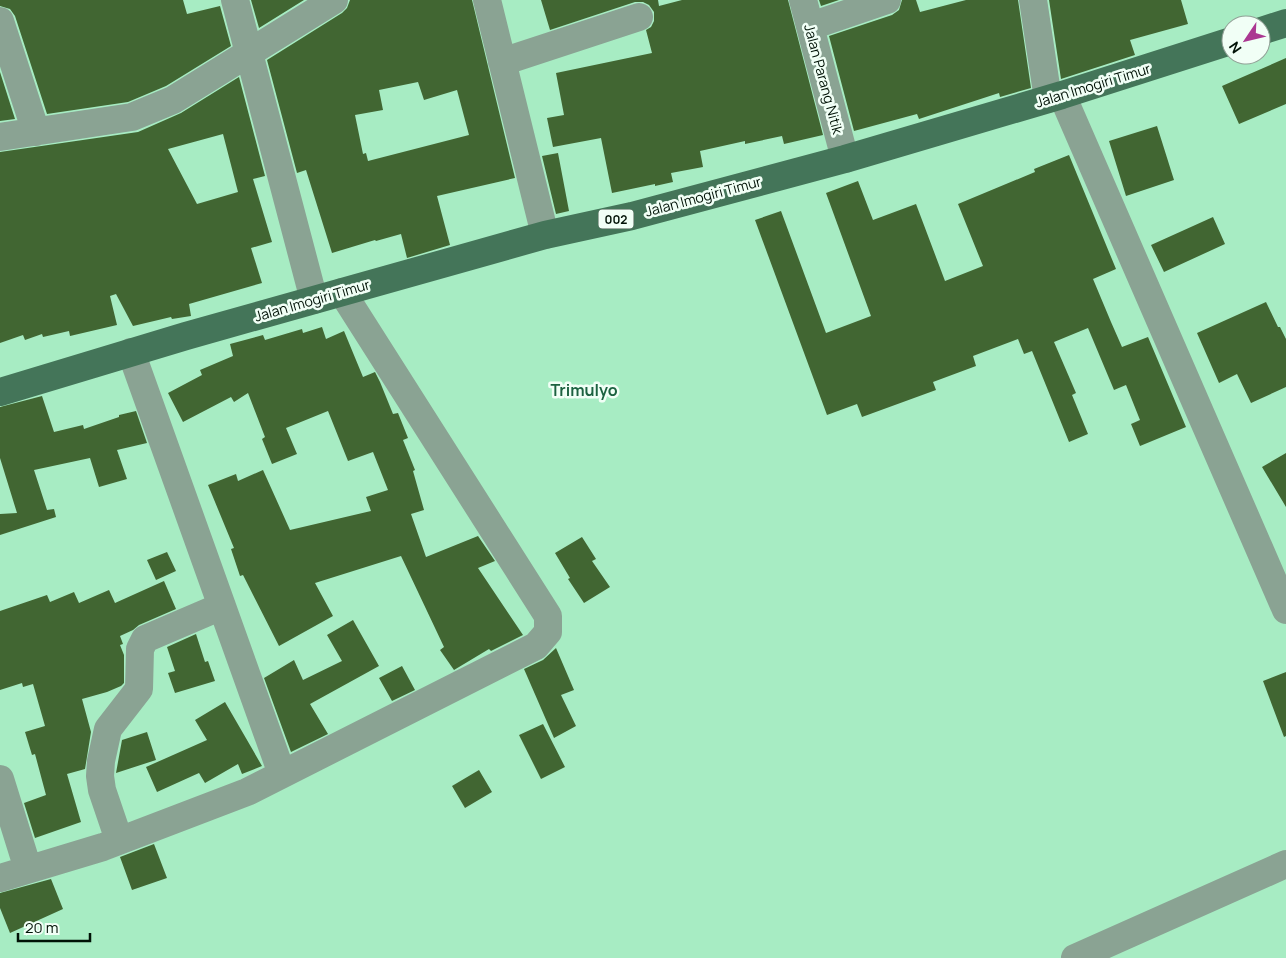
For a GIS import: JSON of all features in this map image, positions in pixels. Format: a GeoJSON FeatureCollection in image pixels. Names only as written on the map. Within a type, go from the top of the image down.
{"type":"FeatureCollection","features":[{"type":"Feature","properties":{"kind":"main road"},"geometry":{"type":"LineString","coordinates":[[1271,28],[1286,23]]}},
{"type":"Feature","properties":{"kind":"main road","name":"Jalan Imogiri Timur"},"geometry":{"type":"LineString","coordinates":[[0,392],[132,352],[545,235],[632,216],[845,159],[1055,97],[1221,44]]}},
{"type":"Feature","properties":{"kind":"street"},"geometry":{"type":"LineString","coordinates":[[235,0],[314,300]]}},
{"type":"Feature","properties":{"kind":"street"},"geometry":{"type":"LineString","coordinates":[[0,137],[132,118],[172,100],[334,0]]}},
{"type":"Feature","properties":{"kind":"street"},"geometry":{"type":"LineString","coordinates":[[487,0],[545,235]]}},
{"type":"Feature","properties":{"kind":"street","name":"Jalan Parang Nitik"},"geometry":{"type":"LineString","coordinates":[[803,0],[845,159]]}},
{"type":"Feature","properties":{"kind":"street"},"geometry":{"type":"LineString","coordinates":[[811,26],[887,0]]}},
{"type":"Feature","properties":{"kind":"street"},"geometry":{"type":"LineString","coordinates":[[1033,0],[1055,97],[1286,610]]}},
{"type":"Feature","properties":{"kind":"street"},"geometry":{"type":"LineString","coordinates":[[502,62],[639,17]]}},
{"type":"Feature","properties":{"kind":"street"},"geometry":{"type":"LineString","coordinates":[[0,21],[36,132]]}},
{"type":"Feature","properties":{"kind":"street"},"geometry":{"type":"LineString","coordinates":[[0,878],[119,840],[246,792],[536,646],[548,632],[548,616],[342,292]]}},
{"type":"Feature","properties":{"kind":"street"},"geometry":{"type":"LineString","coordinates":[[132,352],[282,774]]}},
{"type":"Feature","properties":{"kind":"street"},"geometry":{"type":"LineString","coordinates":[[119,840],[102,790],[100,776],[101,761],[108,729],[139,688],[140,649],[145,639],[222,606]]}},
{"type":"Feature","properties":{"kind":"street"},"geometry":{"type":"LineString","coordinates":[[0,779],[28,869]]}},
{"type":"Feature","properties":{"kind":"street"},"geometry":{"type":"LineString","coordinates":[[1075,958],[1286,864]]}},
{"type":"Feature","properties":{"kind":"building"},"geometry":{"type":"Polygon","coordinates":[[[0,0],[183,0],[187,14],[220,6],[231,46],[166,86],[128,102],[47,114],[15,16],[10,9],[0,6],[0,0]]]}},
{"type":"Feature","properties":{"kind":"building"},"geometry":{"type":"Polygon","coordinates":[[[251,0],[304,0],[259,28],[251,0]]]}},
{"type":"Feature","properties":{"kind":"building"},"geometry":{"type":"Polygon","coordinates":[[[350,0],[472,0],[515,178],[437,196],[450,245],[407,258],[401,234],[332,253],[306,170],[297,173],[267,60],[347,8],[350,0]],[[418,82],[379,90],[383,110],[355,115],[363,154],[366,153],[368,161],[469,135],[457,90],[424,100],[418,82]]]}},
{"type":"Feature","properties":{"kind":"building"},"geometry":{"type":"Polygon","coordinates":[[[541,0],[658,0],[659,6],[682,0],[788,0],[823,135],[784,144],[782,136],[745,144],[745,141],[700,151],[703,167],[671,173],[673,182],[612,193],[601,138],[553,147],[547,118],[564,115],[556,73],[652,53],[646,30],[651,27],[654,21],[654,12],[649,5],[643,2],[635,2],[550,30],[541,0]]]}},
{"type":"Feature","properties":{"kind":"building"},"geometry":{"type":"Polygon","coordinates":[[[819,0],[839,0],[821,6],[819,0]]]}},
{"type":"Feature","properties":{"kind":"building"},"geometry":{"type":"Polygon","coordinates":[[[902,0],[916,0],[920,12],[966,0],[1018,0],[1031,88],[1000,97],[999,93],[919,119],[917,114],[854,131],[829,36],[892,15],[899,10],[902,0]]]}},
{"type":"Feature","properties":{"kind":"building"},"geometry":{"type":"Polygon","coordinates":[[[1049,0],[1181,0],[1188,24],[1130,40],[1135,55],[1061,79],[1049,0]]]}},
{"type":"Feature","properties":{"kind":"building"},"geometry":{"type":"Polygon","coordinates":[[[1286,58],[1286,104],[1239,124],[1222,86],[1286,58]]]}},
{"type":"Feature","properties":{"kind":"building"},"geometry":{"type":"Polygon","coordinates":[[[0,72],[15,119],[0,121],[0,72]]]}},
{"type":"Feature","properties":{"kind":"building"},"geometry":{"type":"Polygon","coordinates":[[[239,77],[265,176],[253,179],[272,242],[251,248],[262,283],[189,304],[191,316],[172,319],[171,317],[133,326],[116,294],[110,296],[117,325],[70,336],[69,331],[43,337],[42,334],[25,340],[23,335],[0,343],[0,152],[138,132],[181,113],[239,77]],[[223,134],[168,149],[197,204],[238,192],[223,134]]]}},
{"type":"Feature","properties":{"kind":"building"},"geometry":{"type":"Polygon","coordinates":[[[1157,126],[1174,180],[1126,196],[1109,141],[1157,126]]]}},
{"type":"Feature","properties":{"kind":"building"},"geometry":{"type":"Polygon","coordinates":[[[558,153],[569,211],[556,214],[542,156],[558,153]]]}},
{"type":"Feature","properties":{"kind":"building"},"geometry":{"type":"Polygon","coordinates":[[[1069,155],[1116,269],[1093,279],[1111,322],[1122,347],[1148,337],[1186,427],[1140,446],[1131,424],[1140,420],[1126,385],[1114,390],[1088,328],[1054,342],[1076,393],[1072,395],[1088,434],[1069,442],[1032,351],[1024,354],[1018,339],[973,356],[976,366],[933,382],[936,390],[862,417],[857,404],[827,415],[755,220],[781,211],[826,333],[871,316],[826,193],[858,181],[873,220],[916,204],[945,281],[983,266],[958,204],[1035,172],[1034,169],[1069,155]]]}},
{"type":"Feature","properties":{"kind":"building"},"geometry":{"type":"Polygon","coordinates":[[[1213,217],[1225,244],[1164,272],[1151,245],[1213,217]]]}},
{"type":"Feature","properties":{"kind":"building"},"geometry":{"type":"Polygon","coordinates":[[[1266,302],[1286,339],[1286,387],[1251,403],[1237,374],[1219,383],[1197,333],[1266,302]]]}},
{"type":"Feature","properties":{"kind":"building"},"geometry":{"type":"Polygon","coordinates":[[[322,327],[326,339],[344,331],[363,377],[375,372],[393,414],[398,413],[408,438],[403,440],[415,470],[413,471],[424,510],[411,514],[426,557],[478,536],[495,561],[478,568],[523,635],[491,651],[489,649],[454,670],[440,650],[444,647],[401,556],[315,583],[333,616],[279,646],[243,575],[240,576],[231,549],[234,548],[208,485],[236,474],[238,481],[263,470],[290,530],[371,511],[366,497],[388,490],[373,452],[348,461],[328,411],[286,428],[297,454],[272,464],[262,439],[265,437],[248,393],[234,402],[231,397],[183,422],[168,393],[202,375],[200,370],[233,356],[230,344],[263,335],[265,340],[302,329],[303,333],[322,327]]]}},
{"type":"Feature","properties":{"kind":"building"},"geometry":{"type":"Polygon","coordinates":[[[42,396],[54,432],[83,425],[84,429],[119,417],[119,415],[136,411],[147,443],[117,450],[127,479],[99,487],[90,458],[34,470],[47,510],[54,509],[56,517],[0,535],[0,514],[17,513],[0,458],[0,407],[42,396]]]}},
{"type":"Feature","properties":{"kind":"building"},"geometry":{"type":"Polygon","coordinates":[[[1286,453],[1286,507],[1262,467],[1286,453]]]}},
{"type":"Feature","properties":{"kind":"building"},"geometry":{"type":"Polygon","coordinates":[[[582,537],[596,559],[592,561],[610,587],[584,603],[568,579],[570,578],[555,553],[582,537]]]}},
{"type":"Feature","properties":{"kind":"building"},"geometry":{"type":"Polygon","coordinates":[[[167,552],[176,571],[156,580],[147,560],[167,552]]]}},
{"type":"Feature","properties":{"kind":"building"},"geometry":{"type":"Polygon","coordinates":[[[164,581],[176,609],[139,625],[120,636],[123,644],[120,645],[124,655],[124,683],[107,692],[82,699],[91,732],[85,769],[67,774],[81,822],[35,838],[24,803],[46,795],[35,754],[32,755],[25,732],[45,726],[33,684],[23,687],[22,683],[0,690],[0,611],[47,595],[50,602],[74,592],[79,603],[109,590],[115,603],[164,581]]]}},
{"type":"Feature","properties":{"kind":"building"},"geometry":{"type":"Polygon","coordinates":[[[353,620],[379,666],[310,704],[328,734],[291,752],[264,678],[294,660],[303,680],[342,661],[327,635],[353,620]]]}},
{"type":"Feature","properties":{"kind":"building"},"geometry":{"type":"Polygon","coordinates":[[[196,634],[205,662],[208,661],[215,681],[175,693],[168,673],[175,671],[167,647],[196,634]]]}},
{"type":"Feature","properties":{"kind":"building"},"geometry":{"type":"Polygon","coordinates":[[[556,648],[574,690],[561,695],[576,726],[554,738],[524,669],[543,660],[556,648]]]}},
{"type":"Feature","properties":{"kind":"building"},"geometry":{"type":"Polygon","coordinates":[[[402,666],[415,690],[392,701],[379,678],[402,666]]]}},
{"type":"Feature","properties":{"kind":"building"},"geometry":{"type":"Polygon","coordinates":[[[1286,672],[1286,736],[1284,737],[1263,681],[1286,672]]]}},
{"type":"Feature","properties":{"kind":"building"},"geometry":{"type":"Polygon","coordinates":[[[225,702],[262,766],[242,774],[238,764],[205,783],[199,773],[157,792],[146,767],[207,740],[195,720],[225,702]]]}},
{"type":"Feature","properties":{"kind":"building"},"geometry":{"type":"Polygon","coordinates":[[[543,724],[565,767],[541,779],[519,735],[543,724]]]}},
{"type":"Feature","properties":{"kind":"building"},"geometry":{"type":"Polygon","coordinates":[[[147,732],[156,760],[116,773],[122,740],[147,732]]]}},
{"type":"Feature","properties":{"kind":"building"},"geometry":{"type":"Polygon","coordinates":[[[479,770],[492,792],[465,808],[452,786],[479,770]]]}},
{"type":"Feature","properties":{"kind":"building"},"geometry":{"type":"Polygon","coordinates":[[[154,844],[167,878],[132,890],[120,857],[154,844]]]}},
{"type":"Feature","properties":{"kind":"building"},"geometry":{"type":"Polygon","coordinates":[[[51,879],[63,909],[10,933],[0,908],[0,893],[51,879]]]}},
{"type":"Feature","properties":{"kind":"district","name":"Trimulyo"},"geometry":{"type":"Point","coordinates":[584,390]}}]}
